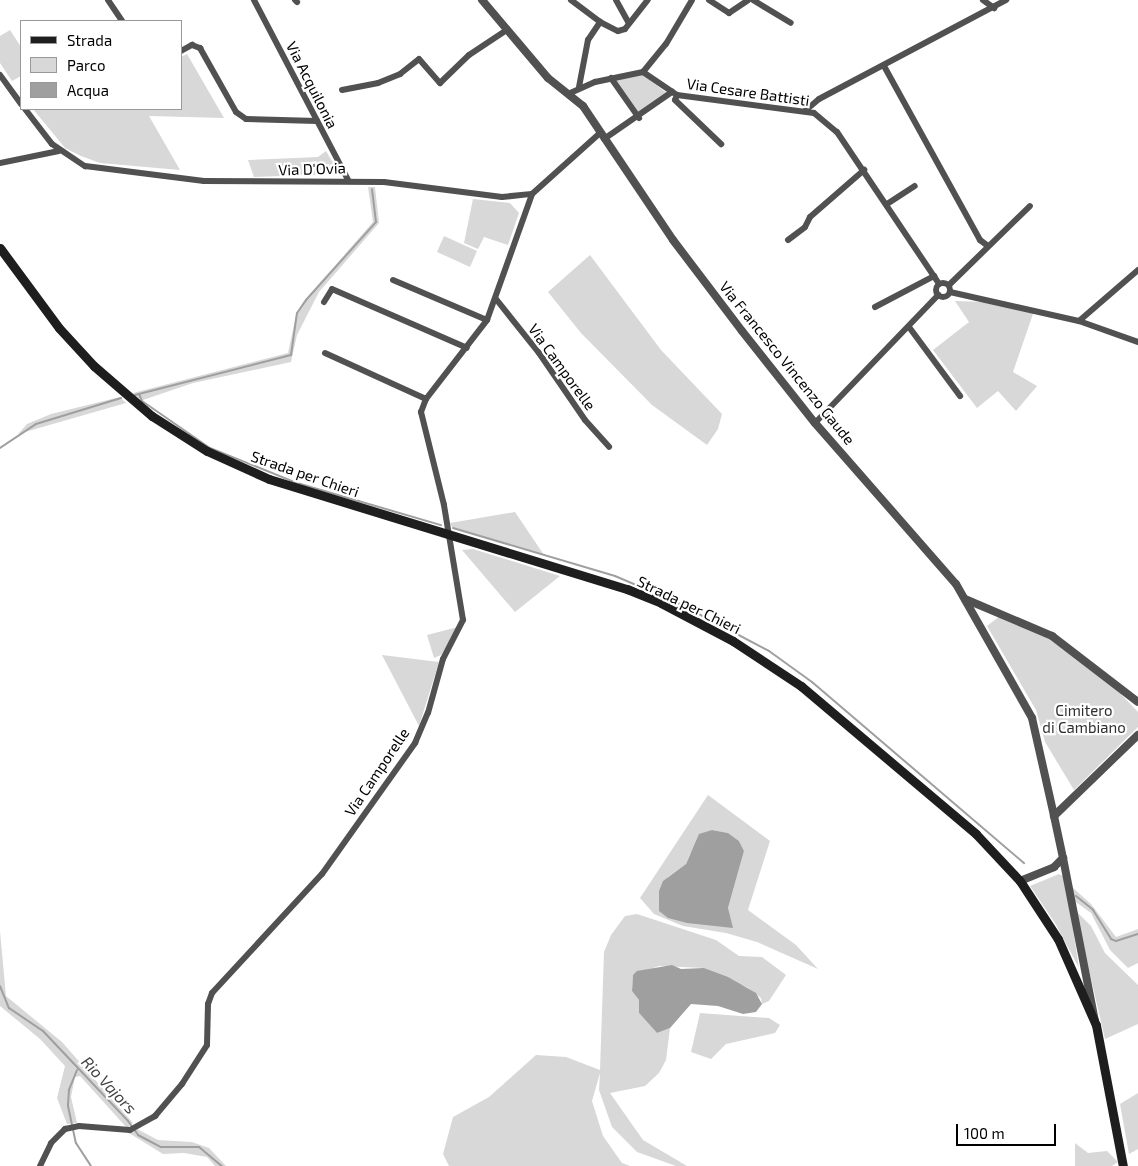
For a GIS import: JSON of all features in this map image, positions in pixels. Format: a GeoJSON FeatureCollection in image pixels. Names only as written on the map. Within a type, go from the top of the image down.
{"type":"FeatureCollection","features":[{"type":"Feature","properties":{"kind":"main road","name":"Strada per Chieri"},"geometry":{"type":"LineString","coordinates":[[0,248],[59,328],[94,366],[152,416],[199,446],[269,479],[627,589],[661,603],[740,645],[801,686],[976,834],[1020,881],[1058,939],[1096,1026],[1123,1166]]}},
{"type":"Feature","properties":{"kind":"street"},"geometry":{"type":"LineString","coordinates":[[108,0],[121,20]]}},
{"type":"Feature","properties":{"kind":"street","name":"Via Francesco Vincenzo Gaude"},"geometry":{"type":"LineString","coordinates":[[482,0],[505,30],[548,78],[582,106],[701,278],[814,423],[956,584],[965,599],[1032,718],[1063,858],[1096,1026]]}},
{"type":"Feature","properties":{"kind":"street"},"geometry":{"type":"LineString","coordinates":[[571,0],[600,22],[618,30],[624,30],[648,0]]}},
{"type":"Feature","properties":{"kind":"street"},"geometry":{"type":"LineString","coordinates":[[616,0],[629,24]]}},
{"type":"Feature","properties":{"kind":"street"},"geometry":{"type":"LineString","coordinates":[[568,94],[579,87],[643,72],[666,44],[692,0]]}},
{"type":"Feature","properties":{"kind":"street"},"geometry":{"type":"LineString","coordinates":[[709,0],[729,13],[748,0]]}},
{"type":"Feature","properties":{"kind":"street"},"geometry":{"type":"LineString","coordinates":[[753,0],[791,24]]}},
{"type":"Feature","properties":{"kind":"street"},"geometry":{"type":"LineString","coordinates":[[983,0],[994,8]]}},
{"type":"Feature","properties":{"kind":"street"},"geometry":{"type":"LineString","coordinates":[[806,110],[819,99],[1006,0]]}},
{"type":"Feature","properties":{"kind":"street","name":"Via Acquilonia"},"geometry":{"type":"LineString","coordinates":[[256,1],[348,180]]}},
{"type":"Feature","properties":{"kind":"street"},"geometry":{"type":"LineString","coordinates":[[579,87],[588,40],[600,22]]}},
{"type":"Feature","properties":{"kind":"street"},"geometry":{"type":"LineString","coordinates":[[342,90],[378,83],[400,74],[419,59],[440,84],[469,55],[505,30]]}},
{"type":"Feature","properties":{"kind":"street"},"geometry":{"type":"LineString","coordinates":[[182,51],[192,46],[200,48],[236,112],[246,119],[317,122]]}},
{"type":"Feature","properties":{"kind":"street"},"geometry":{"type":"LineString","coordinates":[[884,66],[980,240],[988,246]]}},
{"type":"Feature","properties":{"kind":"street","name":"Via Cesare Battisti"},"geometry":{"type":"LineString","coordinates":[[643,72],[675,93],[806,110],[837,132],[939,284]]}},
{"type":"Feature","properties":{"kind":"street"},"geometry":{"type":"LineString","coordinates":[[0,76],[20,103]]}},
{"type":"Feature","properties":{"kind":"street"},"geometry":{"type":"LineString","coordinates":[[611,78],[639,118]]}},
{"type":"Feature","properties":{"kind":"street"},"geometry":{"type":"LineString","coordinates":[[532,194],[602,136],[639,118],[675,93]]}},
{"type":"Feature","properties":{"kind":"street"},"geometry":{"type":"LineString","coordinates":[[675,93],[675,100],[721,144]]}},
{"type":"Feature","properties":{"kind":"street","name":"Via D'Ovia"},"geometry":{"type":"LineString","coordinates":[[26,110],[59,151],[85,166],[150,176],[271,183],[348,180],[409,184],[502,197],[532,194]]}},
{"type":"Feature","properties":{"kind":"street"},"geometry":{"type":"LineString","coordinates":[[0,163],[59,151]]}},
{"type":"Feature","properties":{"kind":"street"},"geometry":{"type":"LineString","coordinates":[[788,240],[805,227],[810,217],[864,170]]}},
{"type":"Feature","properties":{"kind":"street"},"geometry":{"type":"LineString","coordinates":[[886,204],[916,186]]}},
{"type":"Feature","properties":{"kind":"street","name":"Via Camporelle"},"geometry":{"type":"LineString","coordinates":[[40,1166],[51,1143],[71,1127],[130,1130],[155,1116],[199,1060],[207,1044],[212,993],[322,874],[415,743],[428,713],[443,659],[463,620],[444,504],[422,426],[421,412],[426,399],[487,320],[496,299],[524,211],[532,194]]}},
{"type":"Feature","properties":{"kind":"street"},"geometry":{"type":"LineString","coordinates":[[938,295],[944,297],[988,246],[1030,206]]}},
{"type":"Feature","properties":{"kind":"street"},"geometry":{"type":"LineString","coordinates":[[1079,321],[1138,270]]}},
{"type":"Feature","properties":{"kind":"street"},"geometry":{"type":"LineString","coordinates":[[875,308],[934,276]]}},
{"type":"Feature","properties":{"kind":"street"},"geometry":{"type":"LineString","coordinates":[[393,280],[487,320]]}},
{"type":"Feature","properties":{"kind":"street"},"geometry":{"type":"LineString","coordinates":[[938,295],[936,290],[939,284],[949,289],[1079,321],[1138,342]]}},
{"type":"Feature","properties":{"kind":"street"},"geometry":{"type":"LineString","coordinates":[[324,302],[332,288],[467,348]]}},
{"type":"Feature","properties":{"kind":"street"},"geometry":{"type":"LineString","coordinates":[[814,423],[938,295]]}},
{"type":"Feature","properties":{"kind":"street","name":"Via Camporelle"},"geometry":{"type":"LineString","coordinates":[[496,299],[539,353],[585,420],[609,447]]}},
{"type":"Feature","properties":{"kind":"street"},"geometry":{"type":"LineString","coordinates":[[909,327],[960,396]]}},
{"type":"Feature","properties":{"kind":"street"},"geometry":{"type":"LineString","coordinates":[[325,353],[426,399]]}},
{"type":"Feature","properties":{"kind":"street"},"geometry":{"type":"LineString","coordinates":[[965,599],[1052,636],[1138,702]]}},
{"type":"Feature","properties":{"kind":"street"},"geometry":{"type":"LineString","coordinates":[[1054,816],[1138,735]]}},
{"type":"Feature","properties":{"kind":"street"},"geometry":{"type":"LineString","coordinates":[[1020,881],[1054,867],[1063,858]]}},
{"type":"Feature","properties":{"kind":"green space"},"geometry":{"type":"Polygon","coordinates":[[[10,30],[20,45],[20,77],[12,81],[0,63],[0,36],[10,30]]]}},
{"type":"Feature","properties":{"kind":"green space"},"geometry":{"type":"Polygon","coordinates":[[[187,54],[224,118],[149,116],[180,170],[100,163],[81,156],[65,148],[34,110],[182,110],[182,56],[187,54]]]}},
{"type":"Feature","properties":{"kind":"green space"},"geometry":{"type":"Polygon","coordinates":[[[642,74],[668,94],[639,116],[613,80],[642,74]]]}},
{"type":"Feature","properties":{"kind":"green space"},"geometry":{"type":"Polygon","coordinates":[[[326,151],[338,171],[337,174],[254,177],[248,160],[318,157],[326,151]]]}},
{"type":"Feature","properties":{"kind":"green space"},"geometry":{"type":"Polygon","coordinates":[[[368,187],[375,187],[379,223],[319,292],[297,335],[291,362],[193,383],[140,401],[133,393],[288,353],[296,315],[304,301],[373,222],[368,187]]]}},
{"type":"Feature","properties":{"kind":"green space"},"geometry":{"type":"Polygon","coordinates":[[[473,199],[510,203],[519,213],[508,245],[484,237],[478,249],[464,243],[473,199]]]}},
{"type":"Feature","properties":{"kind":"green space"},"geometry":{"type":"Polygon","coordinates":[[[444,236],[477,251],[470,267],[437,252],[444,236]]]}},
{"type":"Feature","properties":{"kind":"green space"},"geometry":{"type":"Polygon","coordinates":[[[590,255],[661,350],[722,414],[718,429],[707,445],[652,405],[581,333],[548,292],[590,255]]]}},
{"type":"Feature","properties":{"kind":"green space"},"geometry":{"type":"Polygon","coordinates":[[[955,301],[986,302],[1034,311],[1013,372],[1037,386],[1016,411],[998,391],[977,408],[933,350],[969,322],[955,301]]]}},
{"type":"Feature","properties":{"kind":"green space"},"geometry":{"type":"Polygon","coordinates":[[[120,397],[126,403],[18,434],[27,424],[51,414],[120,397]]]}},
{"type":"Feature","properties":{"kind":"green space"},"geometry":{"type":"Polygon","coordinates":[[[515,512],[544,555],[452,527],[450,523],[515,512]]]}},
{"type":"Feature","properties":{"kind":"green space"},"geometry":{"type":"Polygon","coordinates":[[[473,549],[560,576],[515,612],[462,550],[473,549]]]}},
{"type":"Feature","properties":{"kind":"green space","name":"Cimitero di Cambiano"},"geometry":{"type":"Polygon","coordinates":[[[1000,616],[1045,636],[1112,685],[1138,712],[1138,727],[1074,790],[1045,742],[1036,710],[987,626],[1000,616]]]}},
{"type":"Feature","properties":{"kind":"green space"},"geometry":{"type":"Polygon","coordinates":[[[458,627],[450,644],[441,655],[434,658],[427,635],[458,627]]]}},
{"type":"Feature","properties":{"kind":"green space"},"geometry":{"type":"Polygon","coordinates":[[[382,655],[439,662],[419,726],[382,655]]]}},
{"type":"Feature","properties":{"kind":"green space"},"geometry":{"type":"Polygon","coordinates":[[[708,795],[770,841],[748,910],[796,945],[818,969],[757,942],[726,933],[683,926],[654,914],[640,898],[708,795]],[[712,830],[690,854],[686,864],[668,877],[660,911],[728,908],[744,851],[739,841],[728,833],[712,830]]]}},
{"type":"Feature","properties":{"kind":"green space"},"geometry":{"type":"Polygon","coordinates":[[[1059,874],[1065,877],[1079,968],[1055,923],[1030,886],[1059,874]]]}},
{"type":"Feature","properties":{"kind":"green space"},"geometry":{"type":"Polygon","coordinates":[[[1072,887],[1091,904],[1116,937],[1138,929],[1138,963],[1128,968],[1110,950],[1091,913],[1073,900],[1072,887]]]}},
{"type":"Feature","properties":{"kind":"green space"},"geometry":{"type":"Polygon","coordinates":[[[1075,910],[1091,926],[1105,953],[1138,985],[1138,1024],[1105,1039],[1075,910]]]}},
{"type":"Feature","properties":{"kind":"green space"},"geometry":{"type":"Polygon","coordinates":[[[637,914],[716,940],[739,956],[762,957],[786,975],[769,1001],[762,1004],[761,998],[748,988],[704,968],[659,966],[633,975],[632,991],[639,1000],[639,1013],[657,1033],[670,1028],[666,1060],[659,1073],[645,1086],[610,1093],[643,1140],[687,1166],[676,1166],[637,1152],[612,1127],[599,1090],[600,1073],[592,1101],[603,1136],[622,1163],[630,1166],[449,1166],[443,1154],[453,1117],[489,1097],[536,1055],[566,1057],[600,1070],[604,952],[611,935],[625,916],[637,914]]]}},
{"type":"Feature","properties":{"kind":"green space"},"geometry":{"type":"Polygon","coordinates":[[[0,931],[6,996],[62,1042],[133,1123],[127,1128],[80,1076],[75,1077],[71,1097],[77,1123],[67,1124],[57,1098],[65,1066],[40,1039],[0,1006],[0,931]]]}},
{"type":"Feature","properties":{"kind":"green space"},"geometry":{"type":"Polygon","coordinates":[[[700,1013],[769,1018],[780,1025],[775,1033],[726,1044],[711,1059],[691,1052],[700,1013]]]}},
{"type":"Feature","properties":{"kind":"green space"},"geometry":{"type":"Polygon","coordinates":[[[1138,1093],[1138,1149],[1129,1154],[1120,1104],[1138,1093]]]}},
{"type":"Feature","properties":{"kind":"green space"},"geometry":{"type":"Polygon","coordinates":[[[137,1129],[158,1140],[192,1142],[209,1148],[226,1166],[215,1166],[207,1157],[184,1153],[163,1154],[129,1133],[137,1129]]]}},
{"type":"Feature","properties":{"kind":"green space"},"geometry":{"type":"Polygon","coordinates":[[[1075,1143],[1088,1153],[1107,1151],[1118,1162],[1112,1166],[1075,1166],[1075,1143]]]}},
{"type":"Feature","properties":{"kind":"water"},"geometry":{"type":"Polygon","coordinates":[[[712,830],[728,833],[739,841],[744,851],[728,908],[733,928],[687,923],[668,918],[659,911],[659,891],[663,881],[686,864],[699,834],[712,830]]]}},
{"type":"Feature","properties":{"kind":"water"},"geometry":{"type":"Polygon","coordinates":[[[672,965],[681,969],[704,968],[728,977],[756,993],[762,1004],[756,1012],[743,1014],[718,1006],[691,1004],[670,1028],[657,1033],[639,1013],[639,1000],[632,991],[633,975],[637,971],[672,965]]]}},
{"type":"Feature","properties":{"kind":"waterway"},"geometry":{"type":"LineString","coordinates":[[135,395],[291,355],[297,313],[306,300],[376,222],[372,189]]}},
{"type":"Feature","properties":{"kind":"waterway"},"geometry":{"type":"LineString","coordinates":[[139,394],[142,401],[210,448],[297,483],[441,525]]}},
{"type":"Feature","properties":{"kind":"waterway"},"geometry":{"type":"LineString","coordinates":[[0,448],[36,424],[121,398]]}},
{"type":"Feature","properties":{"kind":"waterway"},"geometry":{"type":"LineString","coordinates":[[453,528],[615,576],[676,602],[769,651],[812,682],[1024,863]]}},
{"type":"Feature","properties":{"kind":"waterway"},"geometry":{"type":"LineString","coordinates":[[1076,896],[1093,910],[1111,939],[1116,941],[1138,934]]}},
{"type":"Feature","properties":{"kind":"waterway","name":"Rio Vajors"},"geometry":{"type":"LineString","coordinates":[[0,986],[9,1008],[43,1031],[128,1121],[138,1135],[161,1147],[199,1147],[222,1166]]}},
{"type":"Feature","properties":{"kind":"waterway"},"geometry":{"type":"LineString","coordinates":[[77,1070],[69,1090],[68,1106],[76,1143],[91,1166]]}}]}
